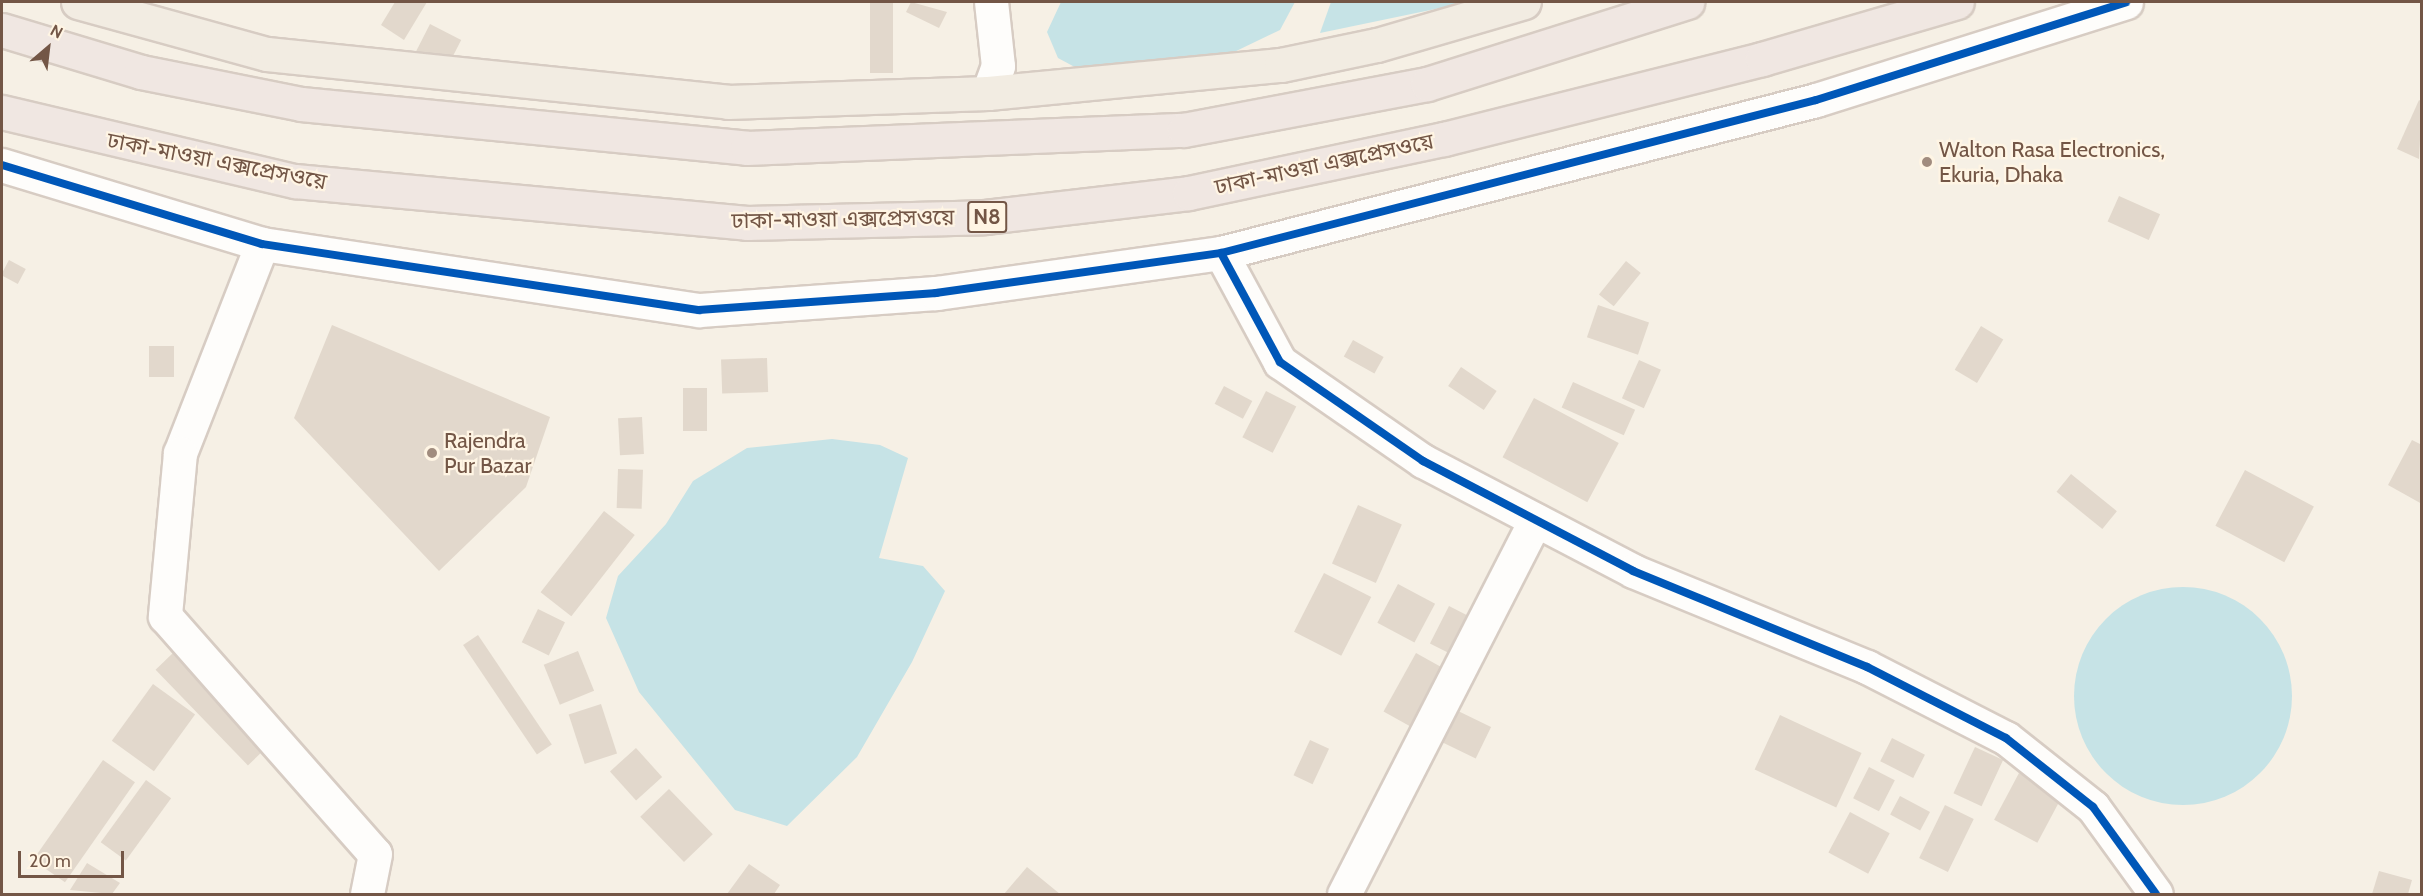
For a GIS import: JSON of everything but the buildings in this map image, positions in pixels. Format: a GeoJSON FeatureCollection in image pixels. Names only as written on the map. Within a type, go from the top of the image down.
{"type":"FeatureCollection","features":[{"type":"Feature","properties":{"kind":"highway"},"geometry":{"type":"LineString","coordinates":[[2,30],[141,72],[301,104],[747,148],[1184,130],[1427,84],[1687,2]]}},
{"type":"Feature","properties":{"kind":"highway","name":"ঢাকা-মাওয়া এক্সপ্রেসওয়ে"},"geometry":{"type":"LineString","coordinates":[[2,112],[295,181],[747,223],[985,217],[1189,194],[1444,139],[1762,59],[1957,2]]}},
{"type":"Feature","properties":{"kind":"main road"},"geometry":{"type":"LineString","coordinates":[[78,2],[267,54],[728,102],[988,93],[1281,65],[1377,45],[1524,2]]}},
{"type":"Feature","properties":{"kind":"street"},"geometry":{"type":"LineString","coordinates":[[988,93],[998,66],[991,2]]}},
{"type":"Feature","properties":{"kind":"street"},"geometry":{"type":"LineString","coordinates":[[2,165],[262,244],[699,310],[936,293],[1221,253],[1816,100],[2126,2]]}},
{"type":"Feature","properties":{"kind":"street"},"geometry":{"type":"LineString","coordinates":[[262,244],[180,453],[165,616],[375,854],[367,894]]}},
{"type":"Feature","properties":{"kind":"street"},"geometry":{"type":"LineString","coordinates":[[1221,253],[1280,362],[1423,461],[1633,571],[1867,667],[2006,738],[2093,807],[2156,894]]}},
{"type":"Feature","properties":{"kind":"street"},"geometry":{"type":"LineString","coordinates":[[1344,894],[1535,520]]}},
{"type":"Feature","properties":{"kind":"water"},"geometry":{"type":"Polygon","coordinates":[[[1061,2],[1295,2],[1280,30],[1230,54],[1084,72],[1058,58],[1047,32],[1061,2]]]}},
{"type":"Feature","properties":{"kind":"water"},"geometry":{"type":"Polygon","coordinates":[[[1331,2],[1469,2],[1320,33],[1331,2]]]}},
{"type":"Feature","properties":{"kind":"water"},"geometry":{"type":"Polygon","coordinates":[[[832,439],[880,445],[908,458],[879,558],[923,566],[945,591],[912,662],[857,757],[787,826],[735,810],[639,692],[606,618],[618,576],[666,524],[693,481],[747,448],[832,439]]]}},
{"type":"Feature","properties":{"kind":"water"},"geometry":{"type":"Polygon","coordinates":[[[2183,587],[2204,589],[2225,595],[2244,605],[2260,619],[2274,635],[2284,654],[2290,675],[2292,696],[2290,717],[2284,738],[2274,757],[2260,773],[2244,787],[2225,797],[2204,803],[2183,805],[2162,803],[2141,797],[2122,787],[2106,773],[2092,757],[2082,738],[2076,717],[2074,696],[2076,675],[2082,654],[2092,635],[2106,619],[2122,605],[2141,595],[2162,589],[2183,587]]]}},
{"type":"Feature","properties":{"kind":"cycle path"},"geometry":{"type":"LineString","coordinates":[[2,165],[262,244],[699,310],[936,293],[1221,253],[1816,100],[2126,2]]}},
{"type":"Feature","properties":{"kind":"cycle path"},"geometry":{"type":"LineString","coordinates":[[1221,253],[1280,362],[1423,461],[1633,571],[1867,667],[2006,738],[2093,807],[2156,894]]}},
{"type":"Feature","properties":{"kind":"place","name":"Walton Rasa Electronics, Ekuria, Dhaka"},"geometry":{"type":"Point","coordinates":[1927,162]}},
{"type":"Feature","properties":{"kind":"place","name":"Rajendra Pur Bazar"},"geometry":{"type":"Point","coordinates":[432,453]}}]}
